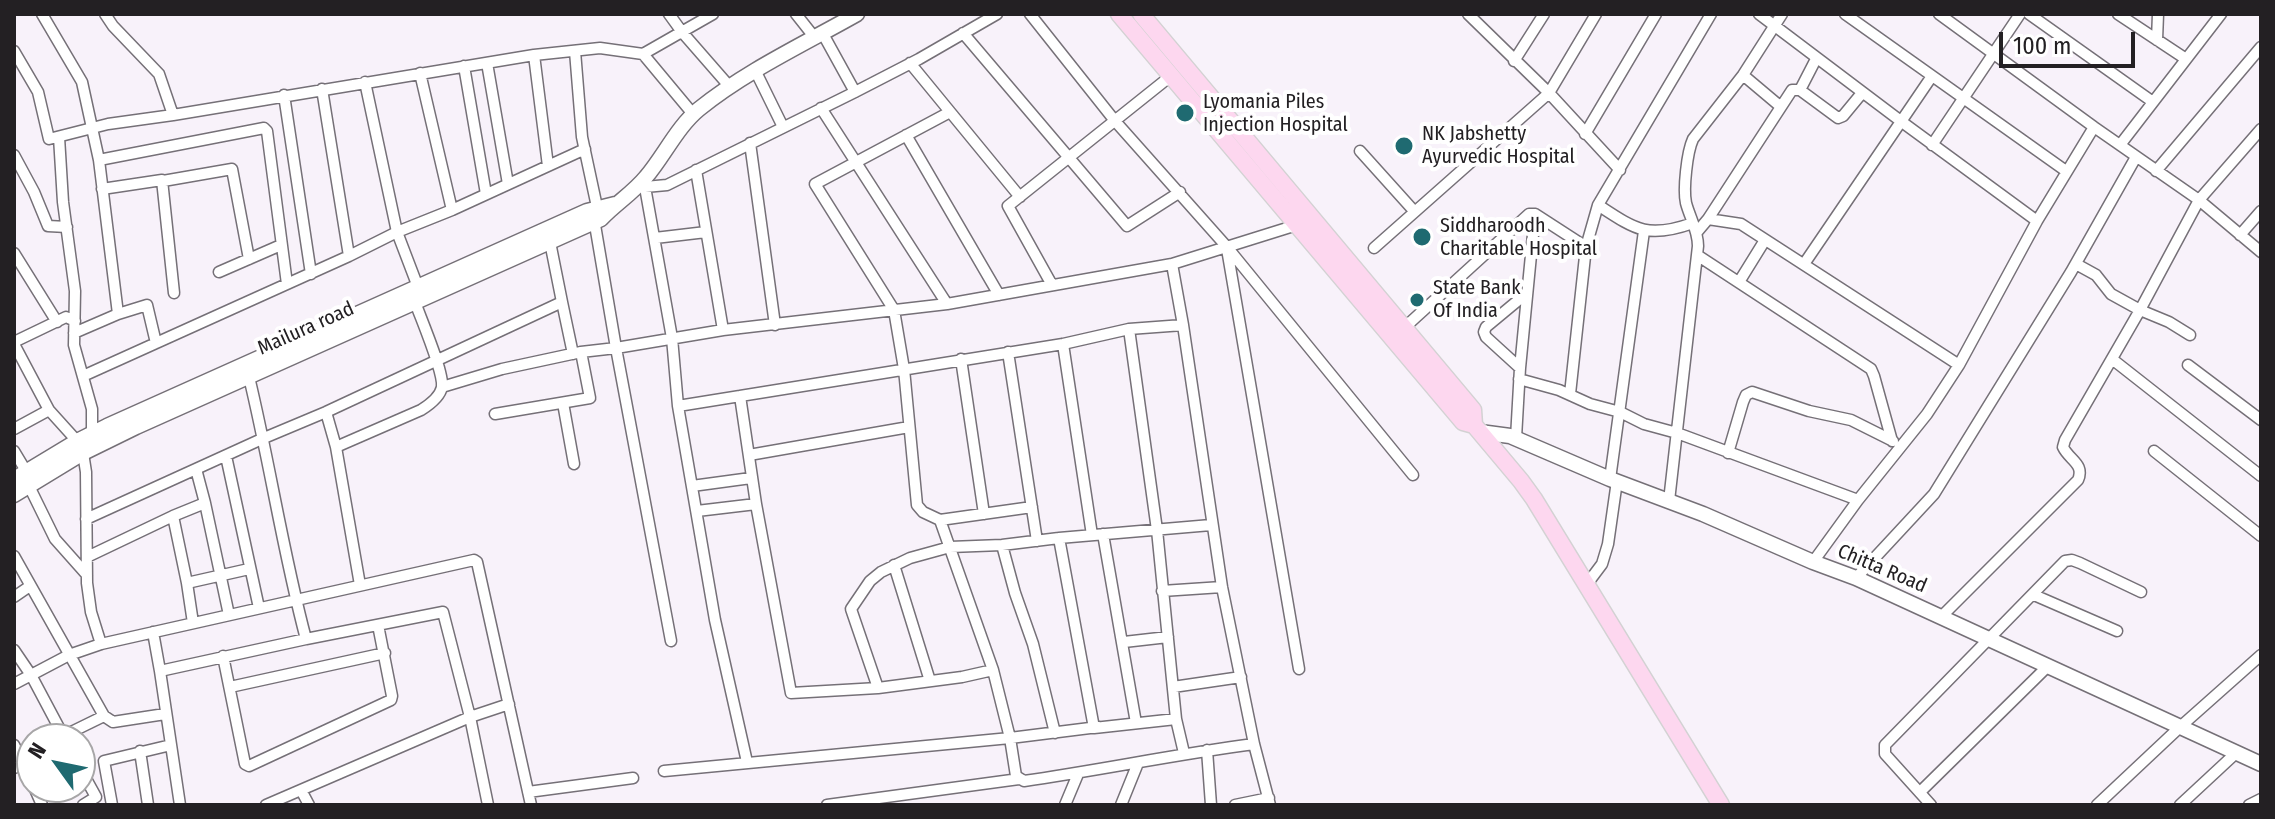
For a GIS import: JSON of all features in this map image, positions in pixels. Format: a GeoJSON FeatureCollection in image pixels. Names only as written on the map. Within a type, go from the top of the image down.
{"type":"FeatureCollection","features":[{"type":"Feature","properties":{"kind":"main road"},"geometry":{"type":"LineString","coordinates":[[1119,14],[1404,328],[1473,410],[1477,429]]}},
{"type":"Feature","properties":{"kind":"main road"},"geometry":{"type":"LineString","coordinates":[[1141,14],[1463,422],[1477,429],[1521,481],[1721,805]]}},
{"type":"Feature","properties":{"kind":"street"},"geometry":{"type":"LineString","coordinates":[[42,14],[82,82],[99,160],[118,314]]}},
{"type":"Feature","properties":{"kind":"street"},"geometry":{"type":"LineString","coordinates":[[105,14],[159,74],[173,115]]}},
{"type":"Feature","properties":{"kind":"street"},"geometry":{"type":"LineString","coordinates":[[669,14],[730,87]]}},
{"type":"Feature","properties":{"kind":"street"},"geometry":{"type":"LineString","coordinates":[[14,51],[38,92],[49,139],[93,127],[534,55],[600,48],[643,54],[713,14]]}},
{"type":"Feature","properties":{"kind":"street"},"geometry":{"type":"LineString","coordinates":[[796,14],[819,36],[855,92]]}},
{"type":"Feature","properties":{"kind":"street","name":"Mailura road"},"geometry":{"type":"LineString","coordinates":[[80,447],[92,434],[418,287],[616,204],[644,184],[693,114],[730,87],[857,14]]}},
{"type":"Feature","properties":{"kind":"street"},"geometry":{"type":"LineString","coordinates":[[747,762],[715,620],[678,406],[672,338],[644,184],[667,185],[855,92],[997,14]]}},
{"type":"Feature","properties":{"kind":"street"},"geometry":{"type":"LineString","coordinates":[[1030,14],[1115,121],[1227,247],[1413,475]]}},
{"type":"Feature","properties":{"kind":"street"},"geometry":{"type":"LineString","coordinates":[[1468,14],[1549,93],[1620,170]]}},
{"type":"Feature","properties":{"kind":"street"},"geometry":{"type":"LineString","coordinates":[[1514,61],[1544,14]]}},
{"type":"Feature","properties":{"kind":"street"},"geometry":{"type":"LineString","coordinates":[[1374,248],[1549,93],[1596,14]]}},
{"type":"Feature","properties":{"kind":"street"},"geometry":{"type":"LineString","coordinates":[[1585,134],[1656,14]]}},
{"type":"Feature","properties":{"kind":"street"},"geometry":{"type":"LineString","coordinates":[[1570,394],[1586,247],[1598,205],[1711,14]]}},
{"type":"Feature","properties":{"kind":"street"},"geometry":{"type":"LineString","coordinates":[[1759,14],[2037,221]]}},
{"type":"Feature","properties":{"kind":"street"},"geometry":{"type":"LineString","coordinates":[[1669,501],[1697,255],[1695,227],[1685,195],[1691,144],[1743,75],[1782,14]]}},
{"type":"Feature","properties":{"kind":"street"},"geometry":{"type":"LineString","coordinates":[[1845,14],[2066,171]]}},
{"type":"Feature","properties":{"kind":"street"},"geometry":{"type":"LineString","coordinates":[[1939,14],[2199,200],[2261,252]]}},
{"type":"Feature","properties":{"kind":"street"},"geometry":{"type":"LineString","coordinates":[[1932,145],[2020,14]]}},
{"type":"Feature","properties":{"kind":"street"},"geometry":{"type":"LineString","coordinates":[[2029,14],[2153,102]]}},
{"type":"Feature","properties":{"kind":"street"},"geometry":{"type":"LineString","coordinates":[[2118,14],[2186,59]]}},
{"type":"Feature","properties":{"kind":"street"},"geometry":{"type":"LineString","coordinates":[[2157,40],[2158,14]]}},
{"type":"Feature","properties":{"kind":"street"},"geometry":{"type":"LineString","coordinates":[[2120,145],[2221,14]]}},
{"type":"Feature","properties":{"kind":"street"},"geometry":{"type":"LineString","coordinates":[[963,33],[1127,226],[1180,192]]}},
{"type":"Feature","properties":{"kind":"street"},"geometry":{"type":"LineString","coordinates":[[2156,171],[2261,47]]}},
{"type":"Feature","properties":{"kind":"street"},"geometry":{"type":"LineString","coordinates":[[575,51],[594,213],[671,641]]}},
{"type":"Feature","properties":{"kind":"street"},"geometry":{"type":"LineString","coordinates":[[643,54],[693,114]]}},
{"type":"Feature","properties":{"kind":"street"},"geometry":{"type":"LineString","coordinates":[[534,55],[548,166]]}},
{"type":"Feature","properties":{"kind":"street"},"geometry":{"type":"LineString","coordinates":[[1800,90],[1816,59]]}},
{"type":"Feature","properties":{"kind":"street"},"geometry":{"type":"LineString","coordinates":[[487,63],[508,184]]}},
{"type":"Feature","properties":{"kind":"street"},"geometry":{"type":"LineString","coordinates":[[910,63],[1020,197]]}},
{"type":"Feature","properties":{"kind":"street"},"geometry":{"type":"LineString","coordinates":[[464,66],[486,194]]}},
{"type":"Feature","properties":{"kind":"street"},"geometry":{"type":"LineString","coordinates":[[756,72],[783,127]]}},
{"type":"Feature","properties":{"kind":"street"},"geometry":{"type":"LineString","coordinates":[[420,73],[452,210]]}},
{"type":"Feature","properties":{"kind":"street"},"geometry":{"type":"LineString","coordinates":[[1052,285],[1008,206],[1172,75]]}},
{"type":"Feature","properties":{"kind":"street"},"geometry":{"type":"LineString","coordinates":[[1743,75],[1781,107]]}},
{"type":"Feature","properties":{"kind":"street"},"geometry":{"type":"LineString","coordinates":[[1804,264],[1932,76]]}},
{"type":"Feature","properties":{"kind":"street"},"geometry":{"type":"LineString","coordinates":[[365,82],[397,232],[418,287]]}},
{"type":"Feature","properties":{"kind":"street"},"geometry":{"type":"LineString","coordinates":[[322,89],[349,256]]}},
{"type":"Feature","properties":{"kind":"street"},"geometry":{"type":"LineString","coordinates":[[1598,205],[1644,231],[1695,227],[1708,219],[1792,90],[1800,90],[1838,118],[1862,93]]}},
{"type":"Feature","properties":{"kind":"street"},"geometry":{"type":"LineString","coordinates":[[284,95],[311,274]]}},
{"type":"Feature","properties":{"kind":"street"},"geometry":{"type":"LineString","coordinates":[[821,108],[947,304]]}},
{"type":"Feature","properties":{"kind":"street"},"geometry":{"type":"LineString","coordinates":[[950,112],[815,184],[894,310],[904,369],[917,505],[923,512],[940,520],[1032,507]]}},
{"type":"Feature","properties":{"kind":"street"},"geometry":{"type":"LineString","coordinates":[[1813,562],[1896,444],[1927,414],[1959,365],[2037,221],[2094,127]]}},
{"type":"Feature","properties":{"kind":"street"},"geometry":{"type":"LineString","coordinates":[[99,160],[266,128],[287,284]]}},
{"type":"Feature","properties":{"kind":"street"},"geometry":{"type":"LineString","coordinates":[[1941,617],[2078,480],[2081,468],[2065,452],[2065,440],[2199,200],[2261,129]]}},
{"type":"Feature","properties":{"kind":"street"},"geometry":{"type":"LineString","coordinates":[[906,135],[999,295]]}},
{"type":"Feature","properties":{"kind":"street"},"geometry":{"type":"LineString","coordinates":[[59,137],[75,291],[74,345],[92,409],[92,434]]}},
{"type":"Feature","properties":{"kind":"street"},"geometry":{"type":"LineString","coordinates":[[750,143],[775,325]]}},
{"type":"Feature","properties":{"kind":"street"},"geometry":{"type":"LineString","coordinates":[[83,376],[585,149]]}},
{"type":"Feature","properties":{"kind":"street"},"geometry":{"type":"LineString","coordinates":[[1360,151],[1414,211]]}},
{"type":"Feature","properties":{"kind":"street"},"geometry":{"type":"LineString","coordinates":[[14,155],[48,226],[67,227]]}},
{"type":"Feature","properties":{"kind":"street"},"geometry":{"type":"LineString","coordinates":[[1856,578],[1934,494],[2076,264],[2136,157]]}},
{"type":"Feature","properties":{"kind":"street"},"geometry":{"type":"LineString","coordinates":[[102,189],[232,169],[249,259]]}},
{"type":"Feature","properties":{"kind":"street"},"geometry":{"type":"LineString","coordinates":[[696,170],[723,330]]}},
{"type":"Feature","properties":{"kind":"street"},"geometry":{"type":"LineString","coordinates":[[163,181],[174,293]]}},
{"type":"Feature","properties":{"kind":"street"},"geometry":{"type":"LineString","coordinates":[[2240,235],[2261,211]]}},
{"type":"Feature","properties":{"kind":"street","name":"Mailura road"},"geometry":{"type":"LineString","coordinates":[[14,495],[23,479],[80,447],[249,377],[550,242],[594,213]]}},
{"type":"Feature","properties":{"kind":"street"},"geometry":{"type":"LineString","coordinates":[[1404,328],[1526,215],[1535,214],[1586,247]]}},
{"type":"Feature","properties":{"kind":"street"},"geometry":{"type":"LineString","coordinates":[[1516,438],[1519,373],[1535,214]]}},
{"type":"Feature","properties":{"kind":"street"},"geometry":{"type":"LineString","coordinates":[[1708,219],[1741,224],[1959,365]]}},
{"type":"Feature","properties":{"kind":"street"},"geometry":{"type":"LineString","coordinates":[[336,447],[421,410],[442,387],[502,369],[577,353],[723,330],[947,304],[1172,264],[1306,223]]}},
{"type":"Feature","properties":{"kind":"street"},"geometry":{"type":"LineString","coordinates":[[1587,584],[1602,564],[1608,544],[1620,412],[1644,231]]}},
{"type":"Feature","properties":{"kind":"street"},"geometry":{"type":"LineString","coordinates":[[655,238],[706,232]]}},
{"type":"Feature","properties":{"kind":"street"},"geometry":{"type":"LineString","coordinates":[[1739,282],[1765,240]]}},
{"type":"Feature","properties":{"kind":"street"},"geometry":{"type":"LineString","coordinates":[[495,414],[590,398],[562,302],[550,242]]}},
{"type":"Feature","properties":{"kind":"street"},"geometry":{"type":"LineString","coordinates":[[219,272],[281,245]]}},
{"type":"Feature","properties":{"kind":"street"},"geometry":{"type":"LineString","coordinates":[[1227,247],[1299,669]]}},
{"type":"Feature","properties":{"kind":"street"},"geometry":{"type":"LineString","coordinates":[[14,253],[57,322]]}},
{"type":"Feature","properties":{"kind":"street"},"geometry":{"type":"LineString","coordinates":[[1697,255],[1871,369],[1896,444]]}},
{"type":"Feature","properties":{"kind":"street"},"geometry":{"type":"LineString","coordinates":[[1172,264],[1222,587],[1254,744],[1270,801],[1235,805]]}},
{"type":"Feature","properties":{"kind":"street"},"geometry":{"type":"LineString","coordinates":[[2076,264],[2096,275],[2111,294],[2190,335]]}},
{"type":"Feature","properties":{"kind":"street"},"geometry":{"type":"LineString","coordinates":[[1527,293],[1484,332],[1519,373],[1590,404],[1620,412],[1644,424],[1677,433],[1858,500]]}},
{"type":"Feature","properties":{"kind":"street"},"geometry":{"type":"LineString","coordinates":[[415,302],[442,387]]}},
{"type":"Feature","properties":{"kind":"street"},"geometry":{"type":"LineString","coordinates":[[86,519],[562,302]]}},
{"type":"Feature","properties":{"kind":"street"},"geometry":{"type":"LineString","coordinates":[[74,333],[148,305],[156,343]]}},
{"type":"Feature","properties":{"kind":"street"},"geometry":{"type":"LineString","coordinates":[[75,321],[66,317],[14,343],[49,410],[80,447],[86,472],[87,575],[91,612],[101,644]]}},
{"type":"Feature","properties":{"kind":"street"},"geometry":{"type":"LineString","coordinates":[[678,406],[1063,344],[1129,329],[1183,325]]}},
{"type":"Feature","properties":{"kind":"street"},"geometry":{"type":"LineString","coordinates":[[1129,329],[1157,530],[1176,719],[1184,753]]}},
{"type":"Feature","properties":{"kind":"street"},"geometry":{"type":"LineString","coordinates":[[1063,344],[1098,534],[1124,642],[1136,723]]}},
{"type":"Feature","properties":{"kind":"street"},"geometry":{"type":"LineString","coordinates":[[1008,352],[1037,541]]}},
{"type":"Feature","properties":{"kind":"street"},"geometry":{"type":"LineString","coordinates":[[961,359],[984,514]]}},
{"type":"Feature","properties":{"kind":"street"},"geometry":{"type":"LineString","coordinates":[[2112,359],[2261,476]]}},
{"type":"Feature","properties":{"kind":"street"},"geometry":{"type":"LineString","coordinates":[[2188,365],[2261,420]]}},
{"type":"Feature","properties":{"kind":"street"},"geometry":{"type":"LineString","coordinates":[[249,377],[306,639]]}},
{"type":"Feature","properties":{"kind":"street"},"geometry":{"type":"LineString","coordinates":[[1728,453],[1743,402],[1746,395],[1752,392],[1809,411],[1851,420],[1896,444]]}},
{"type":"Feature","properties":{"kind":"street"},"geometry":{"type":"LineString","coordinates":[[740,396],[751,478],[791,693],[878,688],[993,670]]}},
{"type":"Feature","properties":{"kind":"street"},"geometry":{"type":"LineString","coordinates":[[563,403],[574,464]]}},
{"type":"Feature","properties":{"kind":"street"},"geometry":{"type":"LineString","coordinates":[[14,429],[49,410]]}},
{"type":"Feature","properties":{"kind":"street"},"geometry":{"type":"LineString","coordinates":[[326,412],[336,447],[360,585]]}},
{"type":"Feature","properties":{"kind":"street"},"geometry":{"type":"LineString","coordinates":[[749,455],[909,427]]}},
{"type":"Feature","properties":{"kind":"street","name":"Chitta Road"},"geometry":{"type":"LineString","coordinates":[[1477,429],[1506,434],[1856,578],[2261,764]]}},
{"type":"Feature","properties":{"kind":"street"},"geometry":{"type":"LineString","coordinates":[[14,451],[23,479],[55,539],[87,575]]}},
{"type":"Feature","properties":{"kind":"street"},"geometry":{"type":"LineString","coordinates":[[2154,451],[2261,536]]}},
{"type":"Feature","properties":{"kind":"street"},"geometry":{"type":"LineString","coordinates":[[226,456],[259,608]]}},
{"type":"Feature","properties":{"kind":"street"},"geometry":{"type":"LineString","coordinates":[[196,469],[229,615]]}},
{"type":"Feature","properties":{"kind":"street"},"geometry":{"type":"LineString","coordinates":[[692,486],[751,478]]}},
{"type":"Feature","properties":{"kind":"street"},"geometry":{"type":"LineString","coordinates":[[87,557],[205,503]]}},
{"type":"Feature","properties":{"kind":"street"},"geometry":{"type":"LineString","coordinates":[[697,511],[756,504]]}},
{"type":"Feature","properties":{"kind":"street"},"geometry":{"type":"LineString","coordinates":[[173,516],[193,623]]}},
{"type":"Feature","properties":{"kind":"street"},"geometry":{"type":"LineString","coordinates":[[940,520],[993,670],[1019,779]]}},
{"type":"Feature","properties":{"kind":"street"},"geometry":{"type":"LineString","coordinates":[[878,688],[850,611],[870,581],[894,565],[950,547],[1211,525]]}},
{"type":"Feature","properties":{"kind":"street"},"geometry":{"type":"LineString","coordinates":[[1059,538],[1094,728],[1098,727]]}},
{"type":"Feature","properties":{"kind":"street"},"geometry":{"type":"LineString","coordinates":[[1002,545],[1033,644],[1055,733]]}},
{"type":"Feature","properties":{"kind":"street"},"geometry":{"type":"LineString","coordinates":[[14,556],[104,716],[113,722],[165,714]]}},
{"type":"Feature","properties":{"kind":"street"},"geometry":{"type":"LineString","coordinates":[[1931,805],[1885,754],[1885,745],[2065,561],[2072,560],[2141,592]]}},
{"type":"Feature","properties":{"kind":"street"},"geometry":{"type":"LineString","coordinates":[[14,684],[69,655],[101,644],[476,561],[531,805]]}},
{"type":"Feature","properties":{"kind":"street"},"geometry":{"type":"LineString","coordinates":[[894,565],[930,681]]}},
{"type":"Feature","properties":{"kind":"street"},"geometry":{"type":"LineString","coordinates":[[187,583],[249,569]]}},
{"type":"Feature","properties":{"kind":"street"},"geometry":{"type":"LineString","coordinates":[[14,597],[30,586]]}},
{"type":"Feature","properties":{"kind":"street"},"geometry":{"type":"LineString","coordinates":[[1162,591],[1222,587]]}},
{"type":"Feature","properties":{"kind":"street"},"geometry":{"type":"LineString","coordinates":[[2034,595],[2117,631]]}},
{"type":"Feature","properties":{"kind":"street"},"geometry":{"type":"LineString","coordinates":[[160,671],[443,612],[470,717],[488,805]]}},
{"type":"Feature","properties":{"kind":"street"},"geometry":{"type":"LineString","coordinates":[[223,656],[245,764],[249,766],[391,700],[378,625]]}},
{"type":"Feature","properties":{"kind":"street"},"geometry":{"type":"LineString","coordinates":[[153,632],[180,805]]}},
{"type":"Feature","properties":{"kind":"street"},"geometry":{"type":"LineString","coordinates":[[1124,642],[1168,637]]}},
{"type":"Feature","properties":{"kind":"street"},"geometry":{"type":"LineString","coordinates":[[14,650],[31,675],[55,723]]}},
{"type":"Feature","properties":{"kind":"street"},"geometry":{"type":"LineString","coordinates":[[230,687],[385,653]]}},
{"type":"Feature","properties":{"kind":"street"},"geometry":{"type":"LineString","coordinates":[[2097,805],[2261,655]]}},
{"type":"Feature","properties":{"kind":"street"},"geometry":{"type":"LineString","coordinates":[[1920,792],[2048,666]]}},
{"type":"Feature","properties":{"kind":"street"},"geometry":{"type":"LineString","coordinates":[[1173,687],[1241,677]]}},
{"type":"Feature","properties":{"kind":"street"},"geometry":{"type":"LineString","coordinates":[[267,805],[470,717],[509,704]]}},
{"type":"Feature","properties":{"kind":"street"},"geometry":{"type":"LineString","coordinates":[[91,723],[104,716]]}},
{"type":"Feature","properties":{"kind":"street"},"geometry":{"type":"LineString","coordinates":[[664,771],[1176,719]]}},
{"type":"Feature","properties":{"kind":"street"},"geometry":{"type":"LineString","coordinates":[[827,805],[1078,774],[1184,753],[1254,744]]}},
{"type":"Feature","properties":{"kind":"street"},"geometry":{"type":"LineString","coordinates":[[112,805],[104,761],[171,745]]}},
{"type":"Feature","properties":{"kind":"street"},"geometry":{"type":"LineString","coordinates":[[1207,750],[1211,805]]}},
{"type":"Feature","properties":{"kind":"street"},"geometry":{"type":"LineString","coordinates":[[140,751],[148,805]]}},
{"type":"Feature","properties":{"kind":"street"},"geometry":{"type":"LineString","coordinates":[[2180,805],[2236,753]]}},
{"type":"Feature","properties":{"kind":"street"},"geometry":{"type":"LineString","coordinates":[[1121,805],[1138,763]]}},
{"type":"Feature","properties":{"kind":"street"},"geometry":{"type":"LineString","coordinates":[[1065,805],[1078,774]]}},
{"type":"Feature","properties":{"kind":"street"},"geometry":{"type":"LineString","coordinates":[[528,792],[633,778]]}},
{"type":"Feature","properties":{"kind":"street"},"geometry":{"type":"LineString","coordinates":[[301,790],[309,805]]}},
{"type":"Feature","properties":{"kind":"street"},"geometry":{"type":"LineString","coordinates":[[2249,805],[2261,799]]}},
{"type":"Feature","properties":{"kind":"place","name":"Lyomania Piles Injection Hospital"},"geometry":{"type":"Point","coordinates":[1185,113]}},
{"type":"Feature","properties":{"kind":"place","name":"NK Jabshetty Ayurvedic Hospital"},"geometry":{"type":"Point","coordinates":[1404,146]}},
{"type":"Feature","properties":{"kind":"place","name":"Siddharoodh Charitable Hospital"},"geometry":{"type":"Point","coordinates":[1422,237]}},
{"type":"Feature","properties":{"kind":"place","name":"State Bank Of India"},"geometry":{"type":"Point","coordinates":[1417,300]}}]}
